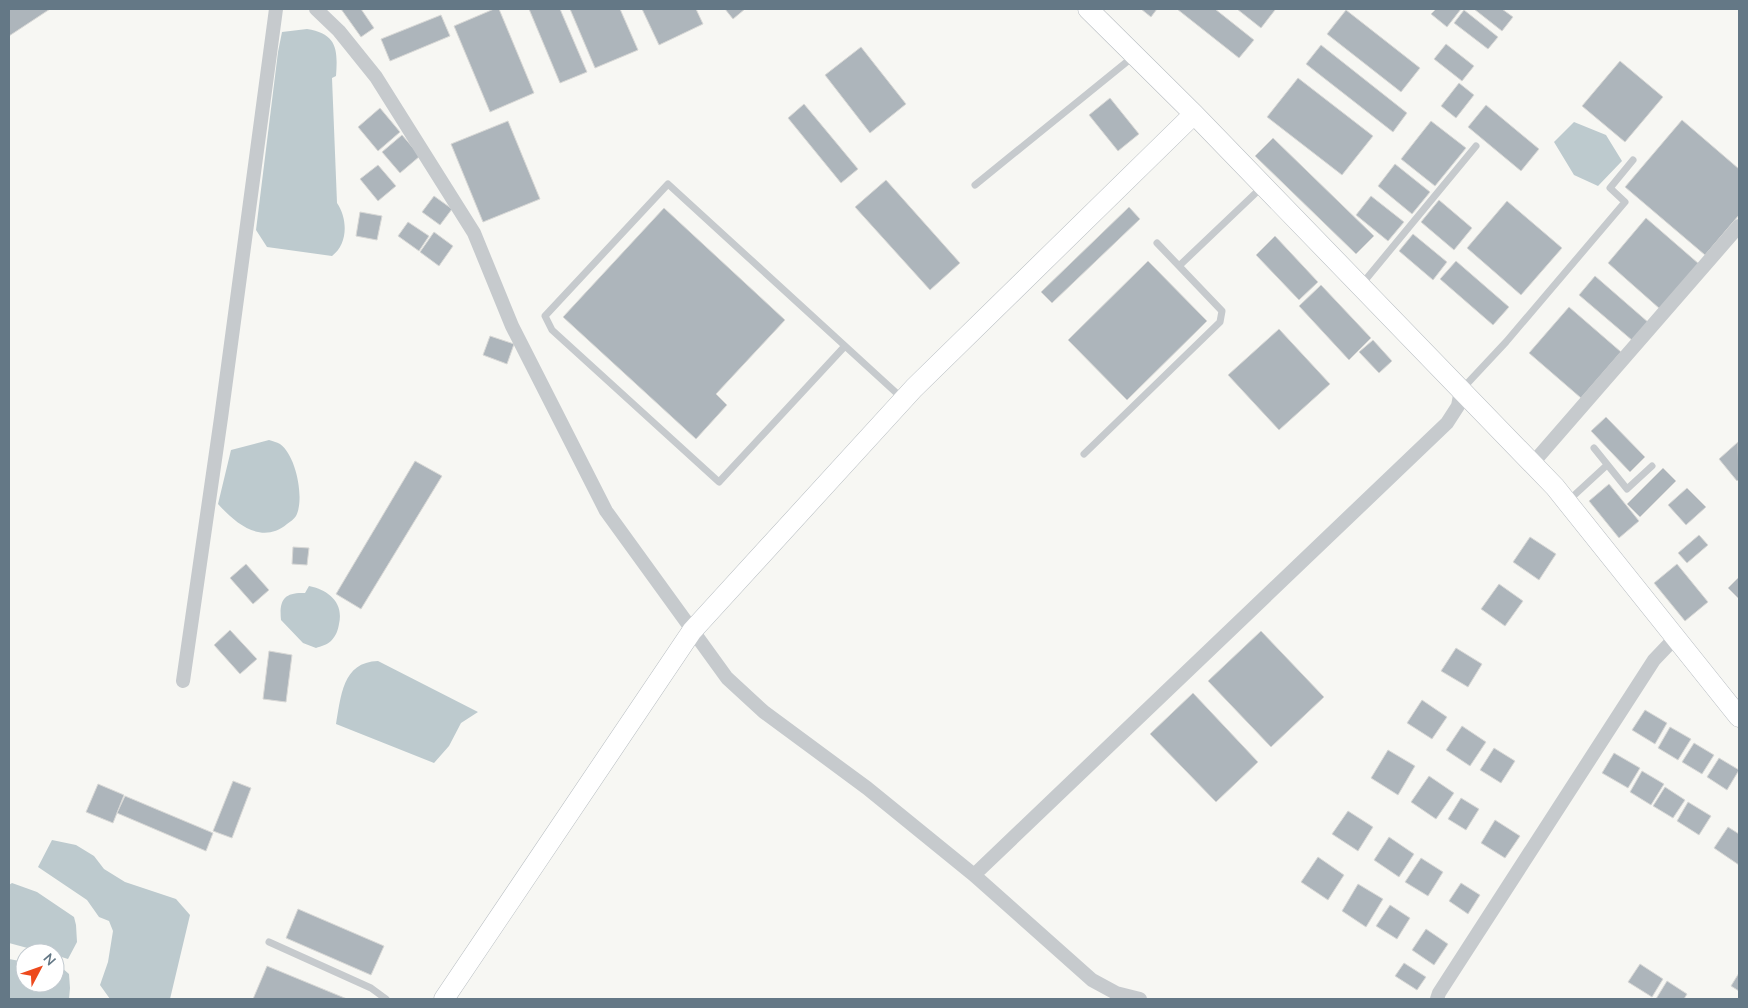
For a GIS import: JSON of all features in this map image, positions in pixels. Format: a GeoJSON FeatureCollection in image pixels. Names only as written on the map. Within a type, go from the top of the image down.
{"type":"FeatureCollection","features":[{"type":"Feature","properties":{"kind":"street"},"geometry":{"type":"LineString","coordinates":[[183,681],[221,418],[276,9]]}},
{"type":"Feature","properties":{"kind":"street"},"geometry":{"type":"LineString","coordinates":[[316,9],[339,31],[376,78],[474,233],[512,326],[606,511],[726,678],[764,712],[867,788],[974,875],[1092,980],[1116,993],[1140,999]]}},
{"type":"Feature","properties":{"kind":"street"},"geometry":{"type":"LineString","coordinates":[[1088,9],[1194,114],[1532,464],[1566,502],[1739,717]]}},
{"type":"Feature","properties":{"kind":"street"},"geometry":{"type":"LineString","coordinates":[[444,999],[692,631],[903,399],[1194,114]]}},
{"type":"Feature","properties":{"kind":"street"},"geometry":{"type":"LineString","coordinates":[[1532,464],[1739,226]]}},
{"type":"Feature","properties":{"kind":"street"},"geometry":{"type":"LineString","coordinates":[[974,875],[1447,423],[1458,406],[1461,390]]}},
{"type":"Feature","properties":{"kind":"street"},"geometry":{"type":"LineString","coordinates":[[1437,999],[1439,993],[1654,660],[1675,638]]}},
{"type":"Feature","properties":{"kind":"lane"},"geometry":{"type":"LineString","coordinates":[[975,185],[1134,55]]}},
{"type":"Feature","properties":{"kind":"lane"},"geometry":{"type":"LineString","coordinates":[[1360,286],[1476,146]]}},
{"type":"Feature","properties":{"kind":"lane"},"geometry":{"type":"LineString","coordinates":[[1461,390],[1506,342],[1625,202],[1610,188],[1633,160]]}},
{"type":"Feature","properties":{"kind":"lane"},"geometry":{"type":"LineString","coordinates":[[845,346],[719,482],[552,330],[545,316],[668,184],[903,399]]}},
{"type":"Feature","properties":{"kind":"lane"},"geometry":{"type":"LineString","coordinates":[[1179,266],[1263,186]]}},
{"type":"Feature","properties":{"kind":"lane"},"geometry":{"type":"LineString","coordinates":[[1084,454],[1220,322],[1222,311],[1157,243]]}},
{"type":"Feature","properties":{"kind":"lane"},"geometry":{"type":"LineString","coordinates":[[1594,448],[1627,489],[1652,466]]}},
{"type":"Feature","properties":{"kind":"lane"},"geometry":{"type":"LineString","coordinates":[[1566,502],[1607,465]]}},
{"type":"Feature","properties":{"kind":"lane"},"geometry":{"type":"LineString","coordinates":[[269,942],[371,988],[386,999]]}},
{"type":"Feature","properties":{"kind":"shaded area"},"geometry":{"type":"Polygon","coordinates":[[[307,29],[317,31],[330,39],[334,44],[337,58],[336,76],[332,78],[337,203],[343,216],[345,231],[341,245],[332,256],[267,247],[256,230],[282,32],[307,29]]]}},
{"type":"Feature","properties":{"kind":"shaded area"},"geometry":{"type":"Polygon","coordinates":[[[1574,122],[1606,135],[1622,161],[1598,186],[1574,175],[1554,142],[1574,122]]]}},
{"type":"Feature","properties":{"kind":"shaded area"},"geometry":{"type":"Polygon","coordinates":[[[269,440],[280,444],[291,458],[297,478],[300,499],[296,516],[278,530],[268,533],[259,532],[241,525],[218,504],[231,450],[269,440]]]}},
{"type":"Feature","properties":{"kind":"shaded area"},"geometry":{"type":"Polygon","coordinates":[[[309,586],[333,598],[337,603],[340,616],[333,639],[328,644],[316,648],[303,643],[281,620],[281,607],[284,599],[292,594],[305,593],[309,586]]]}},
{"type":"Feature","properties":{"kind":"shaded area"},"geometry":{"type":"Polygon","coordinates":[[[378,661],[478,712],[461,723],[449,746],[434,763],[336,724],[342,692],[350,674],[357,667],[378,661]]]}},
{"type":"Feature","properties":{"kind":"shaded area"},"geometry":{"type":"Polygon","coordinates":[[[52,840],[76,845],[94,856],[104,869],[125,882],[176,899],[190,915],[170,999],[110,999],[100,985],[108,962],[113,931],[109,921],[99,917],[87,900],[38,867],[52,840]]]}},
{"type":"Feature","properties":{"kind":"shaded area"},"geometry":{"type":"Polygon","coordinates":[[[12,883],[37,892],[74,917],[77,942],[68,959],[65,958],[65,943],[15,943],[15,945],[9,943],[9,885],[12,883]]]}},
{"type":"Feature","properties":{"kind":"shaded area"},"geometry":{"type":"Polygon","coordinates":[[[9,959],[15,960],[15,993],[65,993],[65,970],[69,974],[69,999],[9,999],[9,959]]]}},
{"type":"Feature","properties":{"kind":"building"},"geometry":{"type":"Polygon","coordinates":[[[9,9],[50,9],[9,36],[9,9]]]}},
{"type":"Feature","properties":{"kind":"building"},"geometry":{"type":"Polygon","coordinates":[[[341,9],[361,9],[374,28],[361,37],[341,9]]]}},
{"type":"Feature","properties":{"kind":"building"},"geometry":{"type":"Polygon","coordinates":[[[494,9],[499,9],[534,93],[490,112],[454,26],[494,9]]]}},
{"type":"Feature","properties":{"kind":"building"},"geometry":{"type":"Polygon","coordinates":[[[529,9],[560,9],[587,72],[560,83],[529,9]]]}},
{"type":"Feature","properties":{"kind":"building"},"geometry":{"type":"Polygon","coordinates":[[[570,9],[620,9],[638,50],[595,68],[570,9]]]}},
{"type":"Feature","properties":{"kind":"building"},"geometry":{"type":"Polygon","coordinates":[[[642,9],[696,9],[703,24],[659,45],[642,9]]]}},
{"type":"Feature","properties":{"kind":"building"},"geometry":{"type":"Polygon","coordinates":[[[725,9],[745,9],[733,19],[725,9]]]}},
{"type":"Feature","properties":{"kind":"building"},"geometry":{"type":"Polygon","coordinates":[[[1141,9],[1157,9],[1151,17],[1141,9]]]}},
{"type":"Feature","properties":{"kind":"building"},"geometry":{"type":"Polygon","coordinates":[[[1177,9],[1215,9],[1254,40],[1239,58],[1177,9]]]}},
{"type":"Feature","properties":{"kind":"building"},"geometry":{"type":"Polygon","coordinates":[[[1237,9],[1274,9],[1275,10],[1261,28],[1237,9]]]}},
{"type":"Feature","properties":{"kind":"building"},"geometry":{"type":"Polygon","coordinates":[[[1436,9],[1461,9],[1447,27],[1431,14],[1436,9]]]}},
{"type":"Feature","properties":{"kind":"building"},"geometry":{"type":"Polygon","coordinates":[[[1474,9],[1502,9],[1513,17],[1502,31],[1474,9]]]}},
{"type":"Feature","properties":{"kind":"building"},"geometry":{"type":"Polygon","coordinates":[[[1346,10],[1420,68],[1401,92],[1327,34],[1346,10]]]}},
{"type":"Feature","properties":{"kind":"building"},"geometry":{"type":"Polygon","coordinates":[[[1464,10],[1498,37],[1488,49],[1454,23],[1464,10]]]}},
{"type":"Feature","properties":{"kind":"building"},"geometry":{"type":"Polygon","coordinates":[[[441,15],[450,36],[390,61],[381,39],[441,15]]]}},
{"type":"Feature","properties":{"kind":"building"},"geometry":{"type":"Polygon","coordinates":[[[1446,44],[1474,66],[1462,81],[1434,59],[1446,44]]]}},
{"type":"Feature","properties":{"kind":"building"},"geometry":{"type":"Polygon","coordinates":[[[1321,45],[1407,113],[1393,132],[1306,64],[1321,45]]]}},
{"type":"Feature","properties":{"kind":"building"},"geometry":{"type":"Polygon","coordinates":[[[861,47],[906,104],[870,133],[825,75],[861,47]]]}},
{"type":"Feature","properties":{"kind":"building"},"geometry":{"type":"Polygon","coordinates":[[[1620,61],[1663,97],[1625,142],[1582,106],[1620,61]]]}},
{"type":"Feature","properties":{"kind":"building"},"geometry":{"type":"Polygon","coordinates":[[[1298,78],[1373,136],[1342,175],[1267,117],[1298,78]]]}},
{"type":"Feature","properties":{"kind":"building"},"geometry":{"type":"Polygon","coordinates":[[[1459,83],[1474,95],[1456,118],[1441,106],[1459,83]]]}},
{"type":"Feature","properties":{"kind":"building"},"geometry":{"type":"Polygon","coordinates":[[[1110,98],[1139,134],[1118,151],[1089,115],[1110,98]]]}},
{"type":"Feature","properties":{"kind":"building"},"geometry":{"type":"Polygon","coordinates":[[[804,104],[858,169],[841,183],[788,118],[804,104]]]}},
{"type":"Feature","properties":{"kind":"building"},"geometry":{"type":"Polygon","coordinates":[[[1486,105],[1539,149],[1521,171],[1468,127],[1486,105]]]}},
{"type":"Feature","properties":{"kind":"building"},"geometry":{"type":"Polygon","coordinates":[[[380,108],[400,132],[378,151],[358,127],[380,108]]]}},
{"type":"Feature","properties":{"kind":"building"},"geometry":{"type":"Polygon","coordinates":[[[1682,120],[1739,169],[1739,215],[1705,255],[1625,187],[1682,120]]]}},
{"type":"Feature","properties":{"kind":"building"},"geometry":{"type":"Polygon","coordinates":[[[508,121],[540,199],[483,222],[451,144],[508,121]]]}},
{"type":"Feature","properties":{"kind":"building"},"geometry":{"type":"Polygon","coordinates":[[[1431,121],[1466,148],[1435,186],[1401,159],[1431,121]]]}},
{"type":"Feature","properties":{"kind":"building"},"geometry":{"type":"Polygon","coordinates":[[[402,135],[420,156],[400,173],[382,152],[402,135]]]}},
{"type":"Feature","properties":{"kind":"building"},"geometry":{"type":"Polygon","coordinates":[[[1273,138],[1374,236],[1356,254],[1255,156],[1273,138]]]}},
{"type":"Feature","properties":{"kind":"building"},"geometry":{"type":"Polygon","coordinates":[[[1395,164],[1430,192],[1412,214],[1378,186],[1395,164]]]}},
{"type":"Feature","properties":{"kind":"building"},"geometry":{"type":"Polygon","coordinates":[[[378,165],[396,186],[378,201],[360,179],[378,165]]]}},
{"type":"Feature","properties":{"kind":"building"},"geometry":{"type":"Polygon","coordinates":[[[886,180],[960,263],[930,290],[855,207],[886,180]]]}},
{"type":"Feature","properties":{"kind":"building"},"geometry":{"type":"Polygon","coordinates":[[[434,196],[452,209],[440,225],[422,212],[434,196]]]}},
{"type":"Feature","properties":{"kind":"building"},"geometry":{"type":"Polygon","coordinates":[[[1371,196],[1404,222],[1388,241],[1356,215],[1371,196]]]}},
{"type":"Feature","properties":{"kind":"building"},"geometry":{"type":"Polygon","coordinates":[[[1439,200],[1472,228],[1454,250],[1421,222],[1439,200]]]}},
{"type":"Feature","properties":{"kind":"building"},"geometry":{"type":"Polygon","coordinates":[[[1507,201],[1562,248],[1521,295],[1467,248],[1507,201]]]}},
{"type":"Feature","properties":{"kind":"building"},"geometry":{"type":"Polygon","coordinates":[[[1129,207],[1140,219],[1052,303],[1041,292],[1129,207]]]}},
{"type":"Feature","properties":{"kind":"building"},"geometry":{"type":"Polygon","coordinates":[[[664,208],[785,320],[716,394],[727,405],[696,439],[563,317],[664,208]]]}},
{"type":"Feature","properties":{"kind":"building"},"geometry":{"type":"Polygon","coordinates":[[[360,212],[382,216],[377,240],[356,236],[360,212]]]}},
{"type":"Feature","properties":{"kind":"building"},"geometry":{"type":"Polygon","coordinates":[[[1646,218],[1699,264],[1660,309],[1608,263],[1646,218]]]}},
{"type":"Feature","properties":{"kind":"building"},"geometry":{"type":"Polygon","coordinates":[[[408,222],[429,236],[419,251],[398,236],[408,222]]]}},
{"type":"Feature","properties":{"kind":"building"},"geometry":{"type":"Polygon","coordinates":[[[434,232],[453,246],[439,266],[420,252],[434,232]]]}},
{"type":"Feature","properties":{"kind":"building"},"geometry":{"type":"Polygon","coordinates":[[[1413,234],[1447,262],[1433,280],[1399,251],[1413,234]]]}},
{"type":"Feature","properties":{"kind":"building"},"geometry":{"type":"Polygon","coordinates":[[[1275,236],[1318,282],[1299,300],[1256,255],[1275,236]]]}},
{"type":"Feature","properties":{"kind":"building"},"geometry":{"type":"Polygon","coordinates":[[[1148,261],[1207,321],[1127,400],[1068,340],[1148,261]]]}},
{"type":"Feature","properties":{"kind":"building"},"geometry":{"type":"Polygon","coordinates":[[[1456,261],[1509,307],[1493,325],[1440,279],[1456,261]]]}},
{"type":"Feature","properties":{"kind":"building"},"geometry":{"type":"Polygon","coordinates":[[[1595,276],[1649,323],[1633,341],[1579,295],[1595,276]]]}},
{"type":"Feature","properties":{"kind":"building"},"geometry":{"type":"Polygon","coordinates":[[[1321,285],[1371,338],[1349,360],[1299,306],[1321,285]]]}},
{"type":"Feature","properties":{"kind":"building"},"geometry":{"type":"Polygon","coordinates":[[[1569,307],[1621,352],[1581,398],[1529,353],[1569,307]]]}},
{"type":"Feature","properties":{"kind":"building"},"geometry":{"type":"Polygon","coordinates":[[[1279,329],[1330,384],[1279,430],[1228,375],[1279,329]]]}},
{"type":"Feature","properties":{"kind":"building"},"geometry":{"type":"Polygon","coordinates":[[[490,336],[514,344],[507,364],[483,355],[490,336]]]}},
{"type":"Feature","properties":{"kind":"building"},"geometry":{"type":"Polygon","coordinates":[[[1373,340],[1392,361],[1379,373],[1359,352],[1373,340]]]}},
{"type":"Feature","properties":{"kind":"building"},"geometry":{"type":"Polygon","coordinates":[[[1606,417],[1645,457],[1630,472],[1591,431],[1606,417]]]}},
{"type":"Feature","properties":{"kind":"building"},"geometry":{"type":"Polygon","coordinates":[[[1738,442],[1739,479],[1737,481],[1719,459],[1738,442]]]}},
{"type":"Feature","properties":{"kind":"building"},"geometry":{"type":"Polygon","coordinates":[[[415,461],[442,476],[361,609],[336,594],[415,461]]]}},
{"type":"Feature","properties":{"kind":"building"},"geometry":{"type":"Polygon","coordinates":[[[1663,468],[1676,481],[1640,517],[1627,504],[1663,468]]]}},
{"type":"Feature","properties":{"kind":"building"},"geometry":{"type":"Polygon","coordinates":[[[1609,484],[1639,521],[1619,538],[1589,501],[1609,484]]]}},
{"type":"Feature","properties":{"kind":"building"},"geometry":{"type":"Polygon","coordinates":[[[1687,488],[1706,507],[1686,525],[1668,505],[1687,488]]]}},
{"type":"Feature","properties":{"kind":"building"},"geometry":{"type":"Polygon","coordinates":[[[1699,535],[1708,545],[1687,563],[1678,553],[1699,535]]]}},
{"type":"Feature","properties":{"kind":"building"},"geometry":{"type":"Polygon","coordinates":[[[1530,537],[1556,554],[1539,580],[1513,562],[1530,537]]]}},
{"type":"Feature","properties":{"kind":"building"},"geometry":{"type":"Polygon","coordinates":[[[293,547],[309,548],[307,565],[292,564],[293,547]]]}},
{"type":"Feature","properties":{"kind":"building"},"geometry":{"type":"Polygon","coordinates":[[[246,564],[269,590],[253,604],[230,578],[246,564]]]}},
{"type":"Feature","properties":{"kind":"building"},"geometry":{"type":"Polygon","coordinates":[[[1677,564],[1708,602],[1685,621],[1654,583],[1677,564]]]}},
{"type":"Feature","properties":{"kind":"building"},"geometry":{"type":"Polygon","coordinates":[[[1739,577],[1739,599],[1728,588],[1739,577]]]}},
{"type":"Feature","properties":{"kind":"building"},"geometry":{"type":"Polygon","coordinates":[[[1499,584],[1523,601],[1505,626],[1481,609],[1499,584]]]}},
{"type":"Feature","properties":{"kind":"building"},"geometry":{"type":"Polygon","coordinates":[[[230,630],[257,659],[240,674],[214,645],[230,630]]]}},
{"type":"Feature","properties":{"kind":"building"},"geometry":{"type":"Polygon","coordinates":[[[1261,631],[1324,697],[1271,747],[1208,681],[1261,631]]]}},
{"type":"Feature","properties":{"kind":"building"},"geometry":{"type":"Polygon","coordinates":[[[1456,648],[1482,664],[1468,687],[1441,671],[1456,648]]]}},
{"type":"Feature","properties":{"kind":"building"},"geometry":{"type":"Polygon","coordinates":[[[269,651],[292,655],[286,702],[263,699],[269,651]]]}},
{"type":"Feature","properties":{"kind":"building"},"geometry":{"type":"Polygon","coordinates":[[[1193,693],[1258,762],[1216,802],[1150,734],[1193,693]]]}},
{"type":"Feature","properties":{"kind":"building"},"geometry":{"type":"Polygon","coordinates":[[[1422,700],[1447,717],[1432,739],[1407,723],[1422,700]]]}},
{"type":"Feature","properties":{"kind":"building"},"geometry":{"type":"Polygon","coordinates":[[[1645,710],[1667,723],[1655,744],[1632,730],[1645,710]]]}},
{"type":"Feature","properties":{"kind":"building"},"geometry":{"type":"Polygon","coordinates":[[[1462,726],[1486,742],[1470,766],[1446,750],[1462,726]]]}},
{"type":"Feature","properties":{"kind":"building"},"geometry":{"type":"Polygon","coordinates":[[[1670,727],[1691,739],[1678,760],[1658,748],[1670,727]]]}},
{"type":"Feature","properties":{"kind":"building"},"geometry":{"type":"Polygon","coordinates":[[[1694,743],[1714,755],[1702,774],[1682,762],[1694,743]]]}},
{"type":"Feature","properties":{"kind":"building"},"geometry":{"type":"Polygon","coordinates":[[[1494,748],[1515,761],[1501,783],[1480,770],[1494,748]]]}},
{"type":"Feature","properties":{"kind":"building"},"geometry":{"type":"Polygon","coordinates":[[[1388,750],[1415,766],[1398,795],[1371,778],[1388,750]]]}},
{"type":"Feature","properties":{"kind":"building"},"geometry":{"type":"Polygon","coordinates":[[[1614,753],[1640,768],[1628,788],[1602,773],[1614,753]]]}},
{"type":"Feature","properties":{"kind":"building"},"geometry":{"type":"Polygon","coordinates":[[[1719,758],[1739,770],[1727,790],[1707,777],[1719,758]]]}},
{"type":"Feature","properties":{"kind":"building"},"geometry":{"type":"Polygon","coordinates":[[[1642,771],[1664,784],[1651,805],[1630,792],[1642,771]]]}},
{"type":"Feature","properties":{"kind":"building"},"geometry":{"type":"Polygon","coordinates":[[[1429,776],[1454,793],[1436,819],[1411,802],[1429,776]]]}},
{"type":"Feature","properties":{"kind":"building"},"geometry":{"type":"Polygon","coordinates":[[[233,781],[251,788],[232,838],[213,831],[233,781]]]}},
{"type":"Feature","properties":{"kind":"building"},"geometry":{"type":"Polygon","coordinates":[[[98,784],[124,795],[113,823],[86,812],[98,784]]]}},
{"type":"Feature","properties":{"kind":"building"},"geometry":{"type":"Polygon","coordinates":[[[1665,787],[1685,800],[1673,818],[1653,806],[1665,787]]]}},
{"type":"Feature","properties":{"kind":"building"},"geometry":{"type":"Polygon","coordinates":[[[125,796],[213,833],[206,851],[117,813],[125,796]]]}},
{"type":"Feature","properties":{"kind":"building"},"geometry":{"type":"Polygon","coordinates":[[[1461,798],[1479,809],[1466,830],[1448,819],[1461,798]]]}},
{"type":"Feature","properties":{"kind":"building"},"geometry":{"type":"Polygon","coordinates":[[[1688,802],[1711,816],[1699,835],[1677,821],[1688,802]]]}},
{"type":"Feature","properties":{"kind":"building"},"geometry":{"type":"Polygon","coordinates":[[[1348,811],[1373,827],[1358,851],[1332,834],[1348,811]]]}},
{"type":"Feature","properties":{"kind":"building"},"geometry":{"type":"Polygon","coordinates":[[[1495,820],[1520,836],[1505,858],[1481,843],[1495,820]]]}},
{"type":"Feature","properties":{"kind":"building"},"geometry":{"type":"Polygon","coordinates":[[[1728,827],[1739,834],[1739,865],[1714,848],[1728,827]]]}},
{"type":"Feature","properties":{"kind":"building"},"geometry":{"type":"Polygon","coordinates":[[[1389,837],[1414,854],[1399,877],[1374,860],[1389,837]]]}},
{"type":"Feature","properties":{"kind":"building"},"geometry":{"type":"Polygon","coordinates":[[[1318,857],[1344,875],[1328,900],[1301,882],[1318,857]]]}},
{"type":"Feature","properties":{"kind":"building"},"geometry":{"type":"Polygon","coordinates":[[[1421,858],[1443,872],[1428,896],[1405,882],[1421,858]]]}},
{"type":"Feature","properties":{"kind":"building"},"geometry":{"type":"Polygon","coordinates":[[[1461,883],[1480,895],[1468,914],[1449,901],[1461,883]]]}},
{"type":"Feature","properties":{"kind":"building"},"geometry":{"type":"Polygon","coordinates":[[[1358,884],[1383,899],[1366,927],[1342,911],[1358,884]]]}},
{"type":"Feature","properties":{"kind":"building"},"geometry":{"type":"Polygon","coordinates":[[[1390,905],[1410,918],[1397,939],[1376,926],[1390,905]]]}},
{"type":"Feature","properties":{"kind":"building"},"geometry":{"type":"Polygon","coordinates":[[[298,909],[384,946],[371,975],[286,938],[298,909]]]}},
{"type":"Feature","properties":{"kind":"building"},"geometry":{"type":"Polygon","coordinates":[[[1426,929],[1448,944],[1434,965],[1412,950],[1426,929]]]}},
{"type":"Feature","properties":{"kind":"building"},"geometry":{"type":"Polygon","coordinates":[[[1404,963],[1426,977],[1417,990],[1395,976],[1404,963]]]}},
{"type":"Feature","properties":{"kind":"building"},"geometry":{"type":"Polygon","coordinates":[[[1640,964],[1663,979],[1652,997],[1628,982],[1640,964]]]}},
{"type":"Feature","properties":{"kind":"building"},"geometry":{"type":"Polygon","coordinates":[[[267,966],[347,999],[253,999],[267,966]]]}},
{"type":"Feature","properties":{"kind":"building"},"geometry":{"type":"Polygon","coordinates":[[[1739,973],[1739,991],[1731,986],[1739,973]]]}},
{"type":"Feature","properties":{"kind":"building"},"geometry":{"type":"Polygon","coordinates":[[[1667,981],[1687,994],[1684,999],[1656,999],[1667,981]]]}}]}
